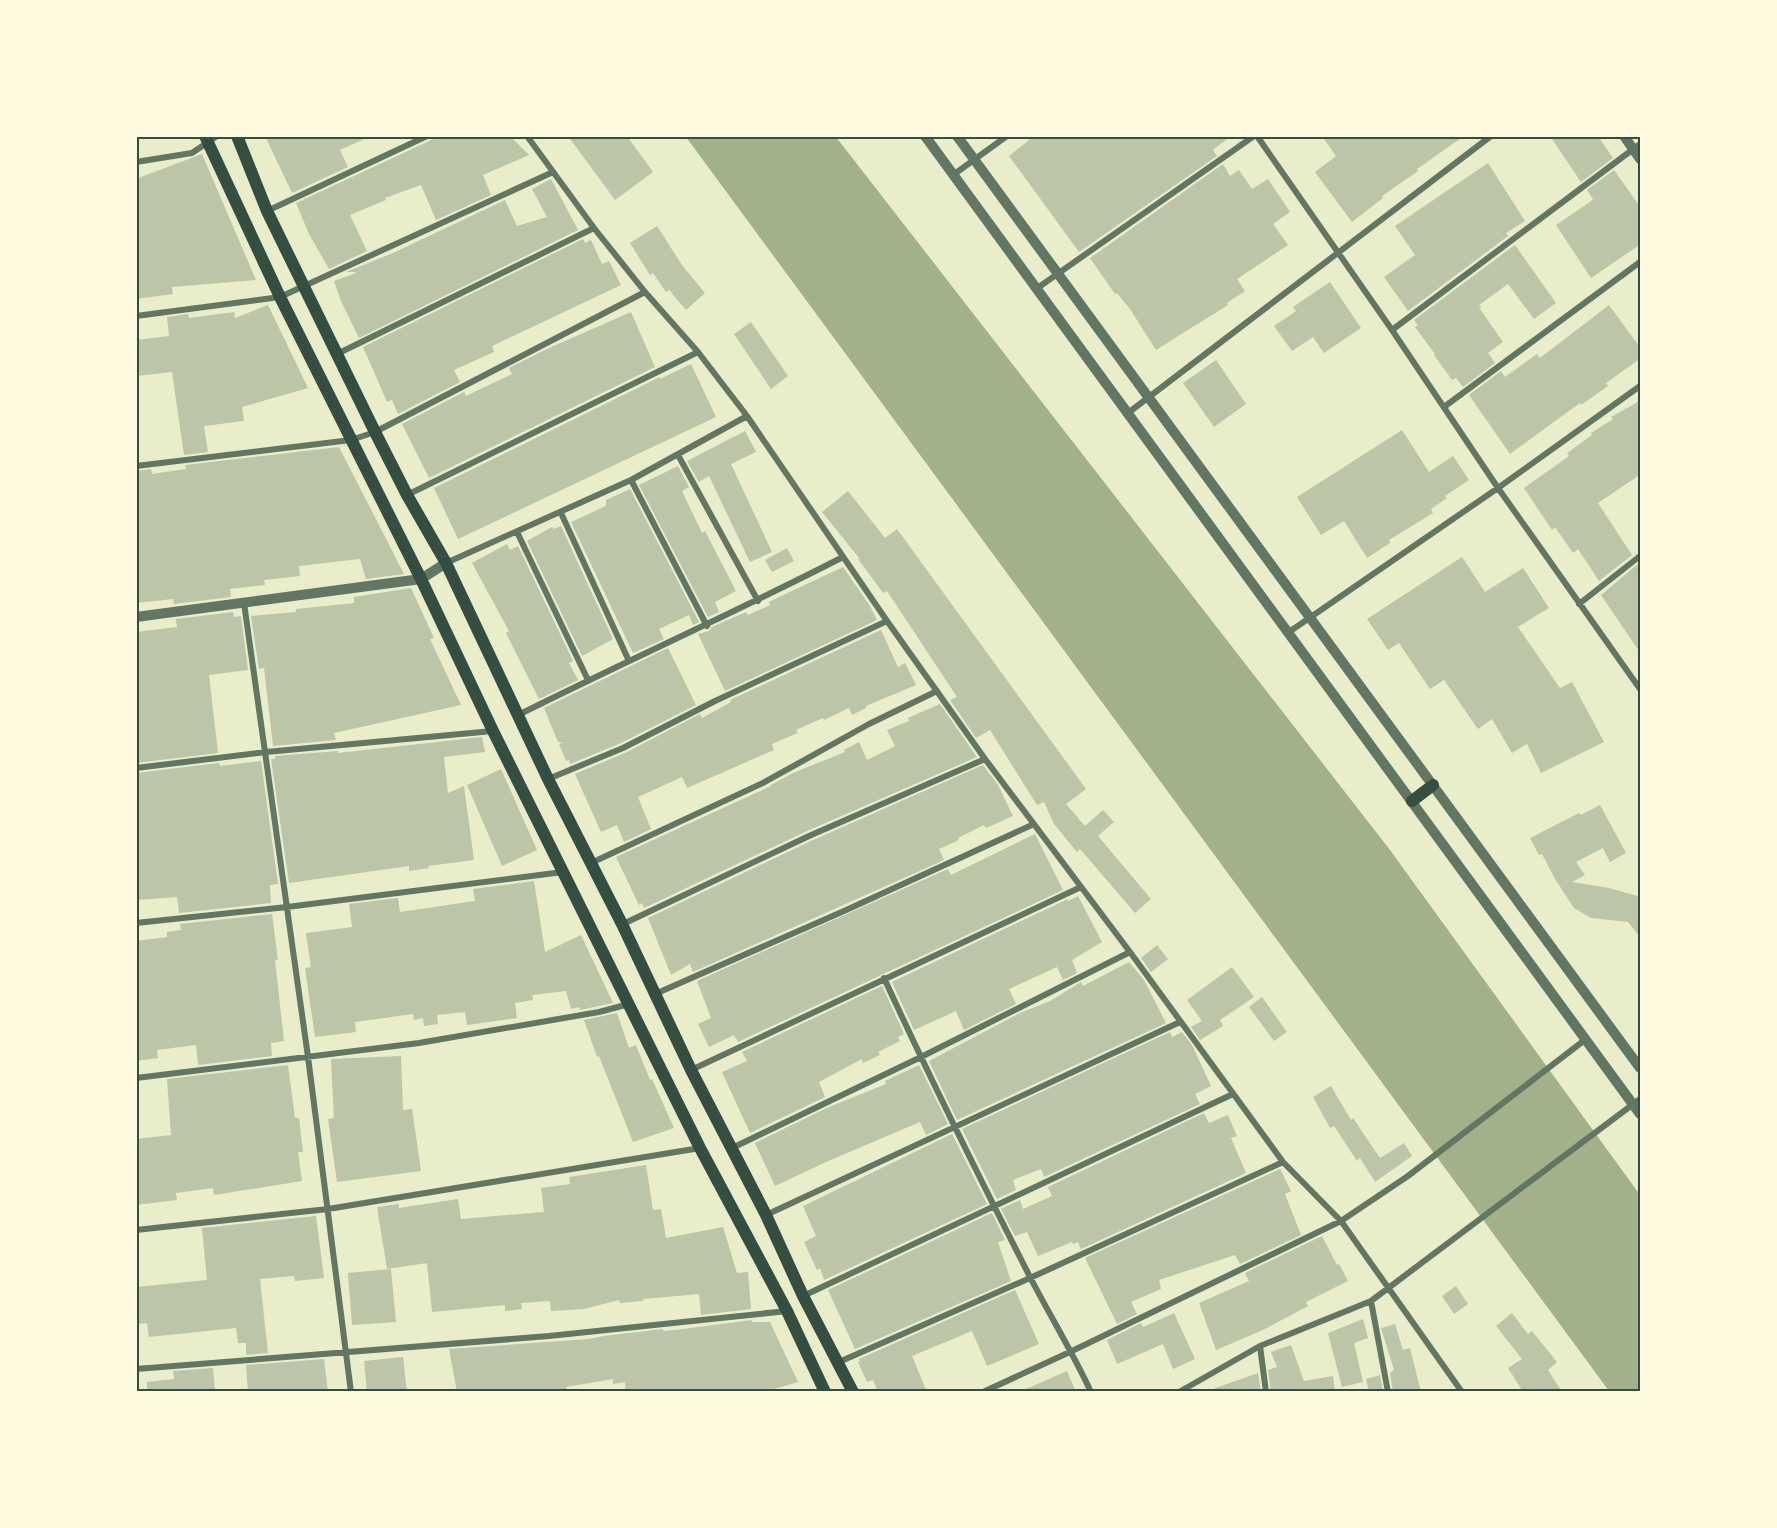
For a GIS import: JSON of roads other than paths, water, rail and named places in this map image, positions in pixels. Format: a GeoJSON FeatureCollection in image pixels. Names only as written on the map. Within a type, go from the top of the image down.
{"type":"FeatureCollection","features":[{"type":"Feature","properties":{"kind":"main road"},"geometry":{"type":"LineString","coordinates":[[237,136],[267,211],[375,432],[407,495],[446,563],[548,779],[622,924],[691,1070],[766,1215],[803,1296],[853,1392]]}},
{"type":"Feature","properties":{"kind":"main road"},"geometry":{"type":"LineString","coordinates":[[210,138],[280,297],[700,1148],[787,1311],[825,1392]]}},
{"type":"Feature","properties":{"kind":"main road"},"geometry":{"type":"LineString","coordinates":[[1412,801],[1433,785]]}},
{"type":"Feature","properties":{"kind":"street"},"geometry":{"type":"LineString","coordinates":[[267,211],[427,136]]}},
{"type":"Feature","properties":{"kind":"street"},"geometry":{"type":"LineString","coordinates":[[527,136],[594,228],[645,292],[698,352],[747,416],[887,621],[985,759],[1130,952],[1283,1162],[1341,1221],[1462,1392]]}},
{"type":"Feature","properties":{"kind":"street"},"geometry":{"type":"LineString","coordinates":[[925,136],[1586,1038],[1637,1102],[1641,1114]]}},
{"type":"Feature","properties":{"kind":"street"},"geometry":{"type":"LineString","coordinates":[[957,136],[1641,1068]]}},
{"type":"Feature","properties":{"kind":"street"},"geometry":{"type":"LineString","coordinates":[[953,175],[1007,136]]}},
{"type":"Feature","properties":{"kind":"street"},"geometry":{"type":"LineString","coordinates":[[1036,289],[1255,136],[1392,330],[1498,488],[1641,689]]}},
{"type":"Feature","properties":{"kind":"street"},"geometry":{"type":"LineString","coordinates":[[1128,413],[1491,136]]}},
{"type":"Feature","properties":{"kind":"street"},"geometry":{"type":"LineString","coordinates":[[1624,136],[1637,146],[1641,159]]}},
{"type":"Feature","properties":{"kind":"street"},"geometry":{"type":"LineString","coordinates":[[136,162],[192,153],[210,138]]}},
{"type":"Feature","properties":{"kind":"street"},"geometry":{"type":"LineString","coordinates":[[1392,330],[1637,146]]}},
{"type":"Feature","properties":{"kind":"street"},"geometry":{"type":"LineString","coordinates":[[136,316],[280,297],[554,172]]}},
{"type":"Feature","properties":{"kind":"street"},"geometry":{"type":"LineString","coordinates":[[337,354],[594,228]]}},
{"type":"Feature","properties":{"kind":"street"},"geometry":{"type":"LineString","coordinates":[[1444,407],[1641,262]]}},
{"type":"Feature","properties":{"kind":"street"},"geometry":{"type":"LineString","coordinates":[[136,466],[351,441],[375,432],[645,292]]}},
{"type":"Feature","properties":{"kind":"street"},"geometry":{"type":"LineString","coordinates":[[407,495],[698,352]]}},
{"type":"Feature","properties":{"kind":"street"},"geometry":{"type":"LineString","coordinates":[[1288,632],[1498,488],[1641,386]]}},
{"type":"Feature","properties":{"kind":"street"},"geometry":{"type":"LineString","coordinates":[[136,617],[421,579],[446,563],[631,480],[747,416]]}},
{"type":"Feature","properties":{"kind":"street"},"geometry":{"type":"LineString","coordinates":[[678,455],[758,601]]}},
{"type":"Feature","properties":{"kind":"street"},"geometry":{"type":"LineString","coordinates":[[631,480],[706,626]]}},
{"type":"Feature","properties":{"kind":"street"},"geometry":{"type":"LineString","coordinates":[[561,513],[630,661]]}},
{"type":"Feature","properties":{"kind":"street"},"geometry":{"type":"LineString","coordinates":[[517,532],[588,680]]}},
{"type":"Feature","properties":{"kind":"street"},"geometry":{"type":"LineString","coordinates":[[1580,604],[1641,556]]}},
{"type":"Feature","properties":{"kind":"street"},"geometry":{"type":"LineString","coordinates":[[518,715],[758,601],[843,557]]}},
{"type":"Feature","properties":{"kind":"street"},"geometry":{"type":"LineString","coordinates":[[244,603],[267,752],[351,1392]]}},
{"type":"Feature","properties":{"kind":"street"},"geometry":{"type":"LineString","coordinates":[[548,779],[623,748],[716,701],[887,621]]}},
{"type":"Feature","properties":{"kind":"street"},"geometry":{"type":"LineString","coordinates":[[590,864],[764,783],[869,724],[937,691]]}},
{"type":"Feature","properties":{"kind":"street"},"geometry":{"type":"LineString","coordinates":[[136,768],[267,752],[493,731]]}},
{"type":"Feature","properties":{"kind":"street"},"geometry":{"type":"LineString","coordinates":[[622,924],[799,841],[985,759]]}},
{"type":"Feature","properties":{"kind":"street"},"geometry":{"type":"LineString","coordinates":[[655,994],[1034,824]]}},
{"type":"Feature","properties":{"kind":"street"},"geometry":{"type":"LineString","coordinates":[[136,923],[287,907],[563,872]]}},
{"type":"Feature","properties":{"kind":"street"},"geometry":{"type":"LineString","coordinates":[[691,1070],[1081,887]]}},
{"type":"Feature","properties":{"kind":"street"},"geometry":{"type":"LineString","coordinates":[[732,1148],[921,1057],[1130,952]]}},
{"type":"Feature","properties":{"kind":"street"},"geometry":{"type":"LineString","coordinates":[[884,978],[994,1207],[1030,1278],[1072,1351],[1091,1392]]}},
{"type":"Feature","properties":{"kind":"street"},"geometry":{"type":"LineString","coordinates":[[136,1078],[418,1043],[600,1012],[629,1004]]}},
{"type":"Feature","properties":{"kind":"street"},"geometry":{"type":"LineString","coordinates":[[766,1215],[1180,1022]]}},
{"type":"Feature","properties":{"kind":"street"},"geometry":{"type":"LineString","coordinates":[[983,1392],[1341,1221],[1408,1176],[1586,1038]]}},
{"type":"Feature","properties":{"kind":"street"},"geometry":{"type":"LineString","coordinates":[[803,1296],[1233,1094]]}},
{"type":"Feature","properties":{"kind":"street"},"geometry":{"type":"LineString","coordinates":[[1180,1391],[1260,1346],[1371,1301],[1637,1102]]}},
{"type":"Feature","properties":{"kind":"street"},"geometry":{"type":"LineString","coordinates":[[136,1230],[328,1209],[700,1148]]}},
{"type":"Feature","properties":{"kind":"street"},"geometry":{"type":"LineString","coordinates":[[839,1362],[1030,1278],[1283,1162]]}},
{"type":"Feature","properties":{"kind":"street"},"geometry":{"type":"LineString","coordinates":[[1371,1301],[1388,1392]]}},
{"type":"Feature","properties":{"kind":"street"},"geometry":{"type":"LineString","coordinates":[[136,1369],[549,1336],[787,1311]]}},
{"type":"Feature","properties":{"kind":"street"},"geometry":{"type":"LineString","coordinates":[[1260,1346],[1266,1392]]}}]}
